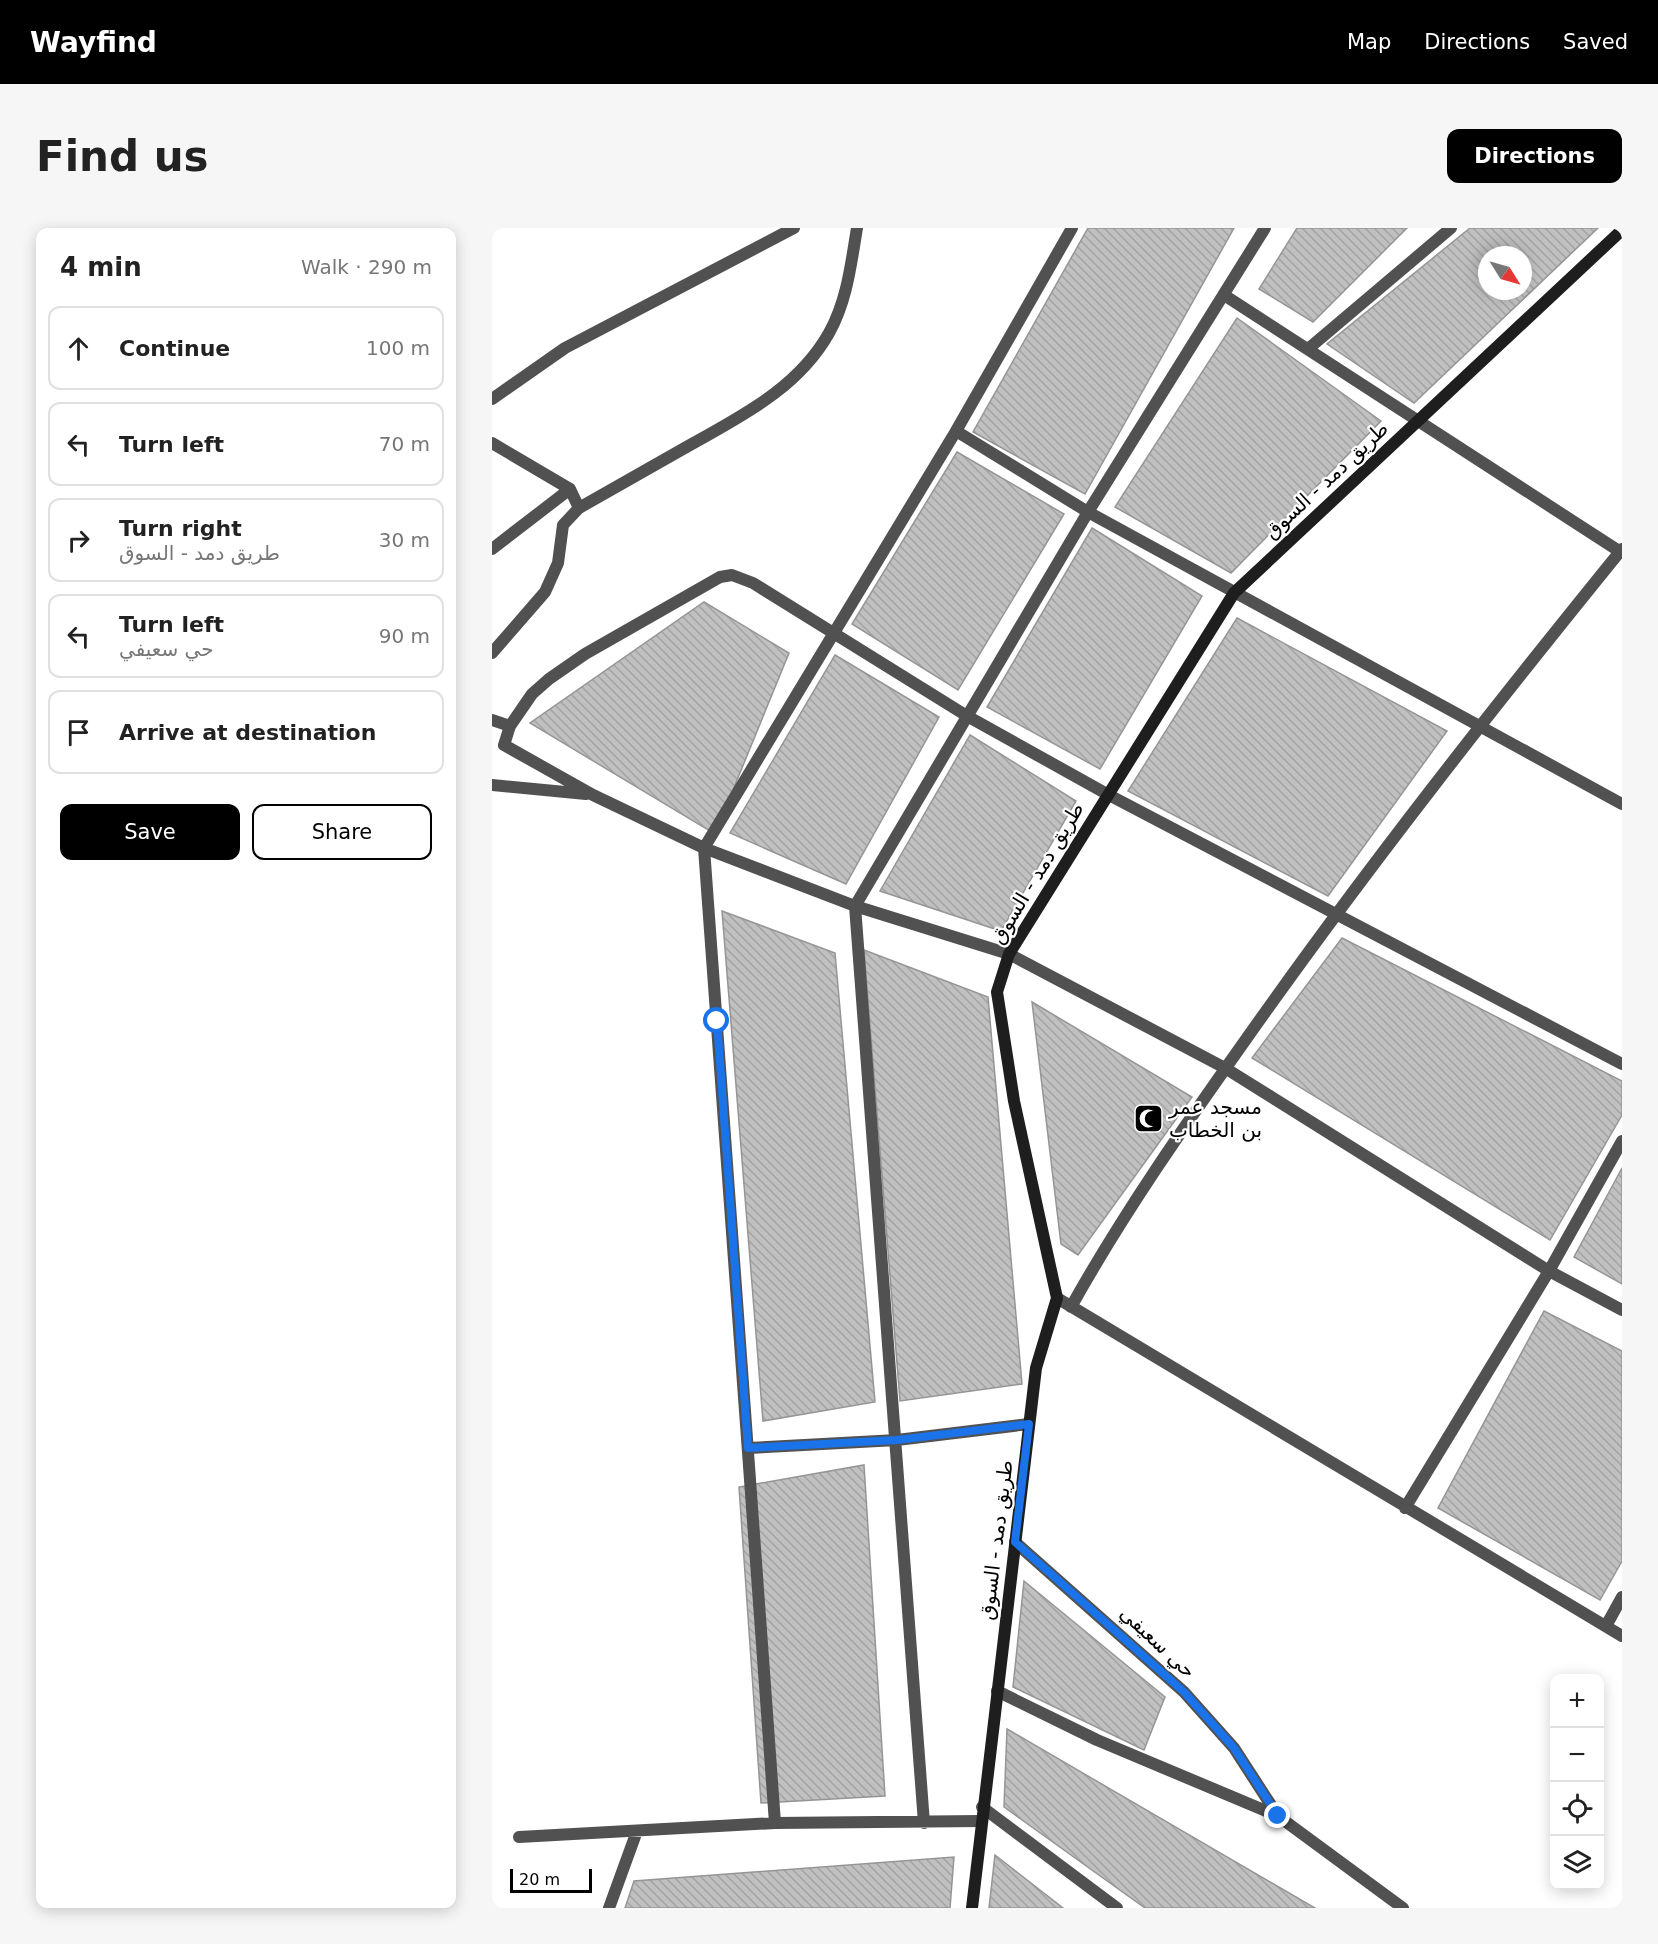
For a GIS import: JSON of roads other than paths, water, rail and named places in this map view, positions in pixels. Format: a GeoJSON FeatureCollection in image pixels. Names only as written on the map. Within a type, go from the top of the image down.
{"type":"FeatureCollection","features":[{"type":"Feature","properties":{"kind":"main road","name":"طريق دمد - السوق"},"geometry":{"type":"LineString","coordinates":[[972,1908],[982,1807],[1036,1368],[1057,1298],[1014,1101],[997,992],[1009,954],[1234,593],[1622,231]]}},
{"type":"Feature","properties":{"kind":"street"},"geometry":{"type":"LineString","coordinates":[[492,399],[565,348],[794,228]]}},
{"type":"Feature","properties":{"kind":"street"},"geometry":{"type":"LineString","coordinates":[[492,653],[545,592],[558,563],[563,525],[579,507],[755,408],[786,386],[807,365],[829,333],[842,305],[857,228]]}},
{"type":"Feature","properties":{"kind":"street"},"geometry":{"type":"LineString","coordinates":[[775,1823],[704,848],[956,431],[1072,228]]}},
{"type":"Feature","properties":{"kind":"street"},"geometry":{"type":"LineString","coordinates":[[924,1823],[897,1440],[855,906],[1088,512],[1265,228]]}},
{"type":"Feature","properties":{"kind":"street"},"geometry":{"type":"LineString","coordinates":[[1308,349],[1451,228]]}},
{"type":"Feature","properties":{"kind":"street"},"geometry":{"type":"LineString","coordinates":[[1071,1307],[1102,1250],[1225,1068],[1335,913],[1479,727],[1621,551],[1416,421],[1224,295]]}},
{"type":"Feature","properties":{"kind":"street"},"geometry":{"type":"LineString","coordinates":[[956,431],[1088,512],[1622,804]]}},
{"type":"Feature","properties":{"kind":"street"},"geometry":{"type":"LineString","coordinates":[[492,443],[570,489],[579,507]]}},
{"type":"Feature","properties":{"kind":"street"},"geometry":{"type":"LineString","coordinates":[[492,549],[570,489]]}},
{"type":"Feature","properties":{"kind":"street"},"geometry":{"type":"LineString","coordinates":[[1622,1064],[1107,794],[967,716],[753,583],[732,575],[720,577],[585,654],[549,679],[532,694],[510,726],[504,746],[593,795],[704,848],[855,906],[1009,954],[1225,1068],[1549,1271],[1622,1310]]}},
{"type":"Feature","properties":{"kind":"street"},"geometry":{"type":"LineString","coordinates":[[492,720],[510,726]]}},
{"type":"Feature","properties":{"kind":"street"},"geometry":{"type":"LineString","coordinates":[[492,785],[593,795]]}},
{"type":"Feature","properties":{"kind":"street"},"geometry":{"type":"LineString","coordinates":[[1405,1508],[1549,1271],[1622,1142]]}},
{"type":"Feature","properties":{"kind":"street"},"geometry":{"type":"LineString","coordinates":[[1057,1298],[1622,1636]]}},
{"type":"Feature","properties":{"kind":"street"},"geometry":{"type":"LineString","coordinates":[[748,1448],[897,1440],[1029,1424]]}},
{"type":"Feature","properties":{"kind":"street","name":"حي سعيفي"},"geometry":{"type":"LineString","coordinates":[[1015,1542],[1184,1692],[1234,1748],[1278,1816]]}},
{"type":"Feature","properties":{"kind":"street"},"geometry":{"type":"LineString","coordinates":[[1606,1626],[1622,1597]]}},
{"type":"Feature","properties":{"kind":"street"},"geometry":{"type":"LineString","coordinates":[[997,1690],[1097,1740],[1278,1816],[1403,1908]]}},
{"type":"Feature","properties":{"kind":"street"},"geometry":{"type":"LineString","coordinates":[[982,1807],[1117,1908]]}},
{"type":"Feature","properties":{"kind":"street"},"geometry":{"type":"LineString","coordinates":[[519,1837],[775,1823],[981,1821]]}},
{"type":"Feature","properties":{"kind":"street"},"geometry":{"type":"LineString","coordinates":[[609,1908],[637,1831]]}},
{"type":"Feature","properties":{"kind":"place","name":"مسجد عمر بن الخطاب"},"geometry":{"type":"Point","coordinates":[1148,1118]}}]}
